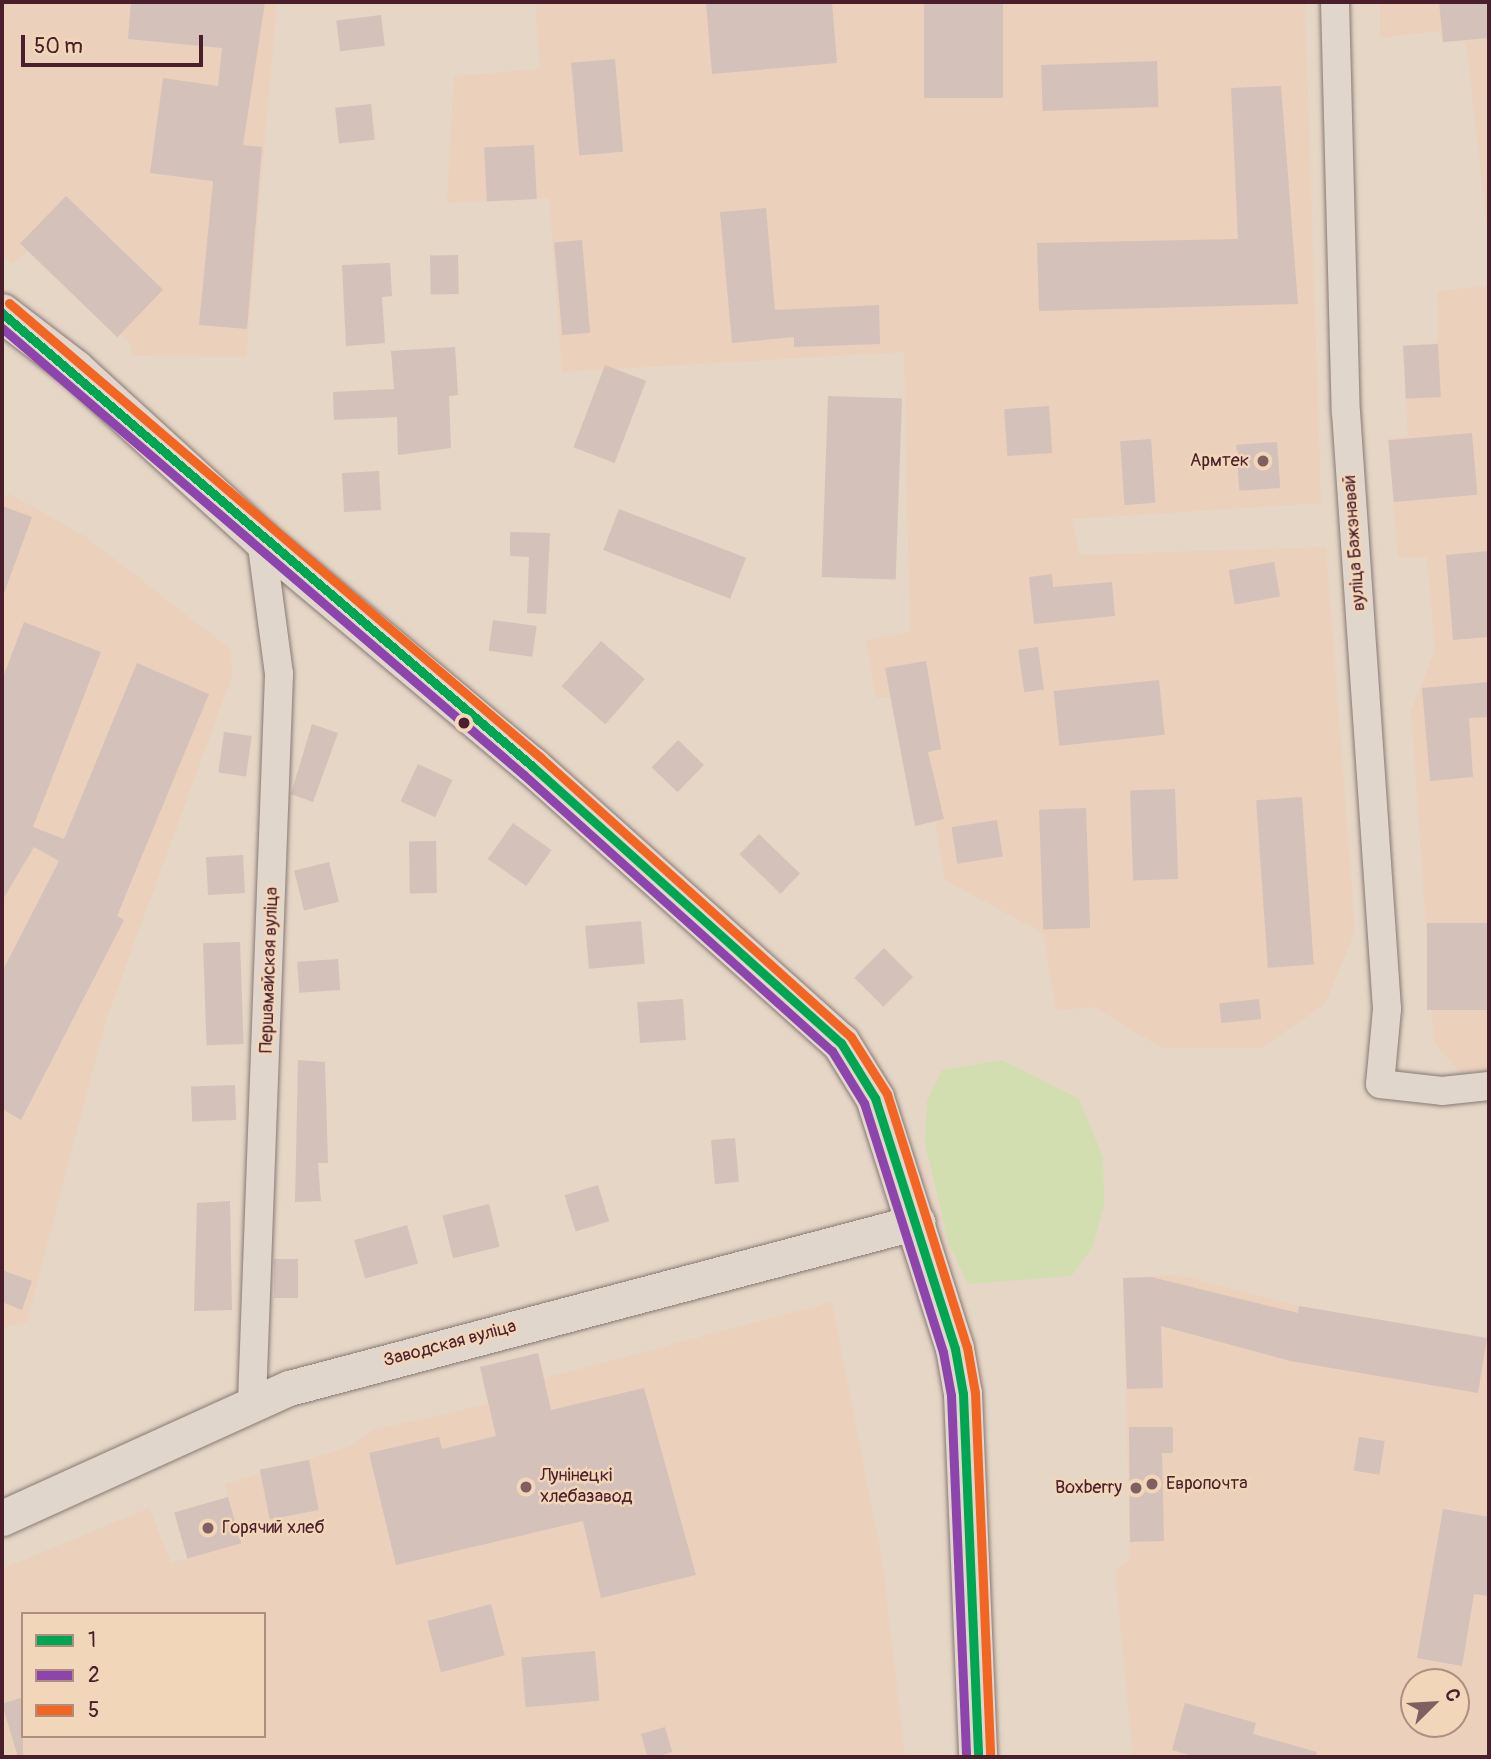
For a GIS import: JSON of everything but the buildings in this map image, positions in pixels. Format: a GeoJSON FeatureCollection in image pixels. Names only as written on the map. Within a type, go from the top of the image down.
{"type":"FeatureCollection","features":[{"type":"Feature","properties":{"kind":"main road"},"geometry":{"type":"LineString","coordinates":[[2,313],[75,369],[261,539],[532,766],[841,1044],[875,1098],[917,1222],[963,1394],[978,1757]]}},
{"type":"Feature","properties":{"kind":"street","name":"вуліца Бажэнавай"},"geometry":{"type":"LineString","coordinates":[[1335,2],[1346,412],[1387,1009],[1380,1084],[1443,1091],[1489,1086]]}},
{"type":"Feature","properties":{"kind":"street","name":"Першамайская вуліца"},"geometry":{"type":"LineString","coordinates":[[252,1401],[279,674],[261,539]]}},
{"type":"Feature","properties":{"kind":"street","name":"Заводская вуліца"},"geometry":{"type":"LineString","coordinates":[[2,1518],[252,1401],[917,1222]]}},
{"type":"Feature","properties":{"kind":"shaded area"},"geometry":{"type":"Polygon","coordinates":[[[2,2],[277,2],[246,357],[132,356],[131,344],[28,251],[13,264],[2,255],[2,2]]]}},
{"type":"Feature","properties":{"kind":"shaded area"},"geometry":{"type":"Polygon","coordinates":[[[535,2],[1305,2],[1321,503],[1073,519],[1079,555],[1326,547],[1355,932],[1325,1004],[1261,1048],[1162,1048],[1094,1007],[1056,1010],[1043,933],[945,880],[935,821],[915,826],[890,698],[876,697],[866,640],[910,632],[904,352],[562,372],[549,198],[447,203],[454,76],[540,69],[535,2]]]}},
{"type":"Feature","properties":{"kind":"shaded area"},"geometry":{"type":"Polygon","coordinates":[[[1380,2],[1489,2],[1489,245],[1466,41],[1443,42],[1438,31],[1380,38],[1380,2]]]}},
{"type":"Feature","properties":{"kind":"shaded area"},"geometry":{"type":"Polygon","coordinates":[[[1489,286],[1489,1070],[1460,1072],[1434,1043],[1411,711],[1435,650],[1427,558],[1398,558],[1388,439],[1408,437],[1403,346],[1438,343],[1437,291],[1489,286]]]}},
{"type":"Feature","properties":{"kind":"shaded area"},"geometry":{"type":"Polygon","coordinates":[[[10,494],[86,537],[230,649],[232,676],[106,1020],[27,1321],[2,1328],[2,497],[10,494]]]}},
{"type":"Feature","properties":{"kind":"shaded area"},"geometry":{"type":"Polygon","coordinates":[[[1179,1275],[1299,1306],[1487,1338],[1489,1757],[1133,1757],[1115,1571],[1130,1559],[1123,1278],[1179,1275]]]}},
{"type":"Feature","properties":{"kind":"shaded area","name":"Лунінецкі хлебазавод"},"geometry":{"type":"Polygon","coordinates":[[[832,1302],[883,1566],[905,1757],[2,1757],[2,1569],[149,1508],[171,1563],[241,1543],[225,1484],[352,1446],[373,1430],[488,1404],[480,1367],[538,1353],[545,1378],[832,1302]]]}},
{"type":"Feature","properties":{"kind":"green space"},"geometry":{"type":"Polygon","coordinates":[[[1002,1060],[1079,1099],[1103,1157],[1104,1206],[1092,1248],[1071,1276],[968,1284],[949,1244],[925,1143],[927,1101],[942,1070],[1002,1060]]]}},
{"type":"Feature","properties":{"kind":"transit line","name":"5"},"geometry":{"type":"LineString","coordinates":[[9,303],[540,757],[851,1037],[887,1094],[967,1347],[975,1393],[990,1756]]}},
{"type":"Feature","properties":{"kind":"transit line","name":"1"},"geometry":{"type":"LineString","coordinates":[[2,313],[532,766],[841,1043],[875,1098],[955,1349],[963,1394],[978,1757]]}},
{"type":"Feature","properties":{"kind":"transit line","name":"2"},"geometry":{"type":"LineString","coordinates":[[2,328],[524,775],[832,1051],[864,1103],[943,1352],[951,1395],[966,1757]]}},
{"type":"Feature","properties":{"kind":"place","name":"Армтек"},"geometry":{"type":"Point","coordinates":[1263,461]}},
{"type":"Feature","properties":{"kind":"place","name":"Европочта"},"geometry":{"type":"Point","coordinates":[1152,1484]}},
{"type":"Feature","properties":{"kind":"place","name":"Лунінецкі хлебазавод"},"geometry":{"type":"Point","coordinates":[526,1487]}},
{"type":"Feature","properties":{"kind":"place","name":"Boxberry"},"geometry":{"type":"Point","coordinates":[1136,1488]}},
{"type":"Feature","properties":{"kind":"place","name":"Горячий хлеб"},"geometry":{"type":"Point","coordinates":[208,1528]}}]}
